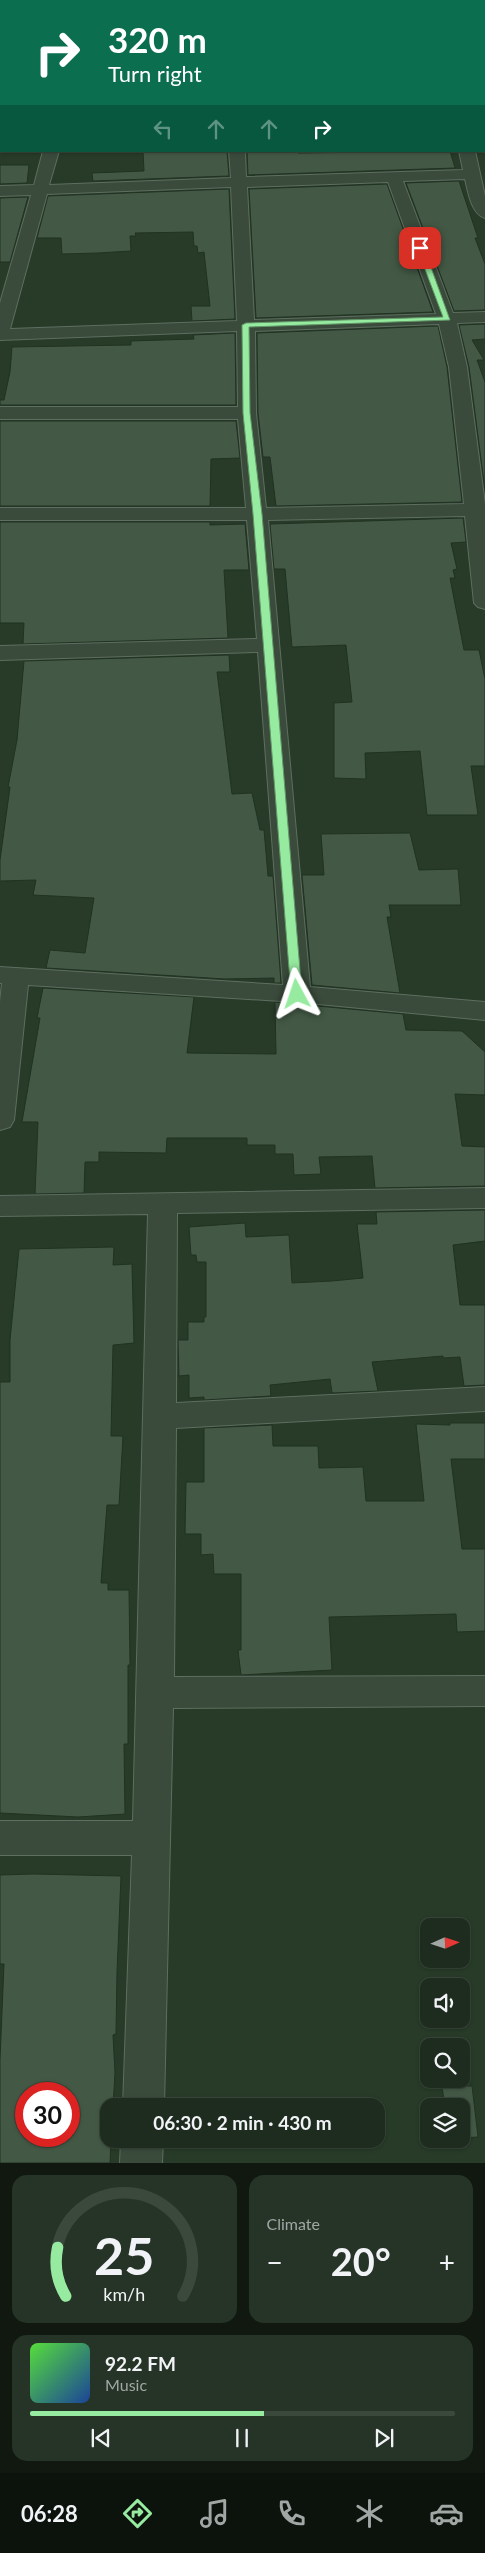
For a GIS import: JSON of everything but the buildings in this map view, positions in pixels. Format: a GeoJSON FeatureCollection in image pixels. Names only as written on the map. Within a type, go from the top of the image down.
{"type":"FeatureCollection","features":[{"type":"Feature","properties":{"kind":"street"},"geometry":{"type":"LineString","coordinates":[[51,152],[0,335],[485,317]]}},
{"type":"Feature","properties":{"kind":"street"},"geometry":{"type":"LineString","coordinates":[[237,152],[246,325],[247,413],[297,994]]}},
{"type":"Feature","properties":{"kind":"street"},"geometry":{"type":"LineString","coordinates":[[467,152],[477,196],[485,213]]}},
{"type":"Feature","properties":{"kind":"street"},"geometry":{"type":"LineString","coordinates":[[0,191],[471,174]]}},
{"type":"Feature","properties":{"kind":"street"},"geometry":{"type":"LineString","coordinates":[[394,177],[447,319],[462,392],[479,510],[485,603]]}},
{"type":"Feature","properties":{"kind":"street"},"geometry":{"type":"LineString","coordinates":[[0,413],[247,413]]}},
{"type":"Feature","properties":{"kind":"street"},"geometry":{"type":"LineString","coordinates":[[0,514],[257,514],[479,510]]}},
{"type":"Feature","properties":{"kind":"street"},"geometry":{"type":"LineString","coordinates":[[0,652],[196,649],[267,645]]}},
{"type":"Feature","properties":{"kind":"street"},"geometry":{"type":"LineString","coordinates":[[0,1120],[8,976],[297,994],[485,1011]]}},
{"type":"Feature","properties":{"kind":"street"},"geometry":{"type":"LineString","coordinates":[[0,1206],[485,1198]]}},
{"type":"Feature","properties":{"kind":"street"},"geometry":{"type":"LineString","coordinates":[[143,2098],[156,1693],[163,1202]]}},
{"type":"Feature","properties":{"kind":"street"},"geometry":{"type":"LineString","coordinates":[[160,1416],[485,1399]]}},
{"type":"Feature","properties":{"kind":"street"},"geometry":{"type":"LineString","coordinates":[[156,1693],[485,1691]]}},
{"type":"Feature","properties":{"kind":"street"},"geometry":{"type":"LineString","coordinates":[[0,1838],[152,1838]]}},
{"type":"Feature","properties":{"kind":"street"},"geometry":{"type":"LineString","coordinates":[[141,2163],[142,2148]]}},
{"type":"Feature","properties":{"kind":"route"},"geometry":{"type":"LineString","coordinates":[[297,994],[247,413],[246,325],[447,319],[420,248]]}}]}
